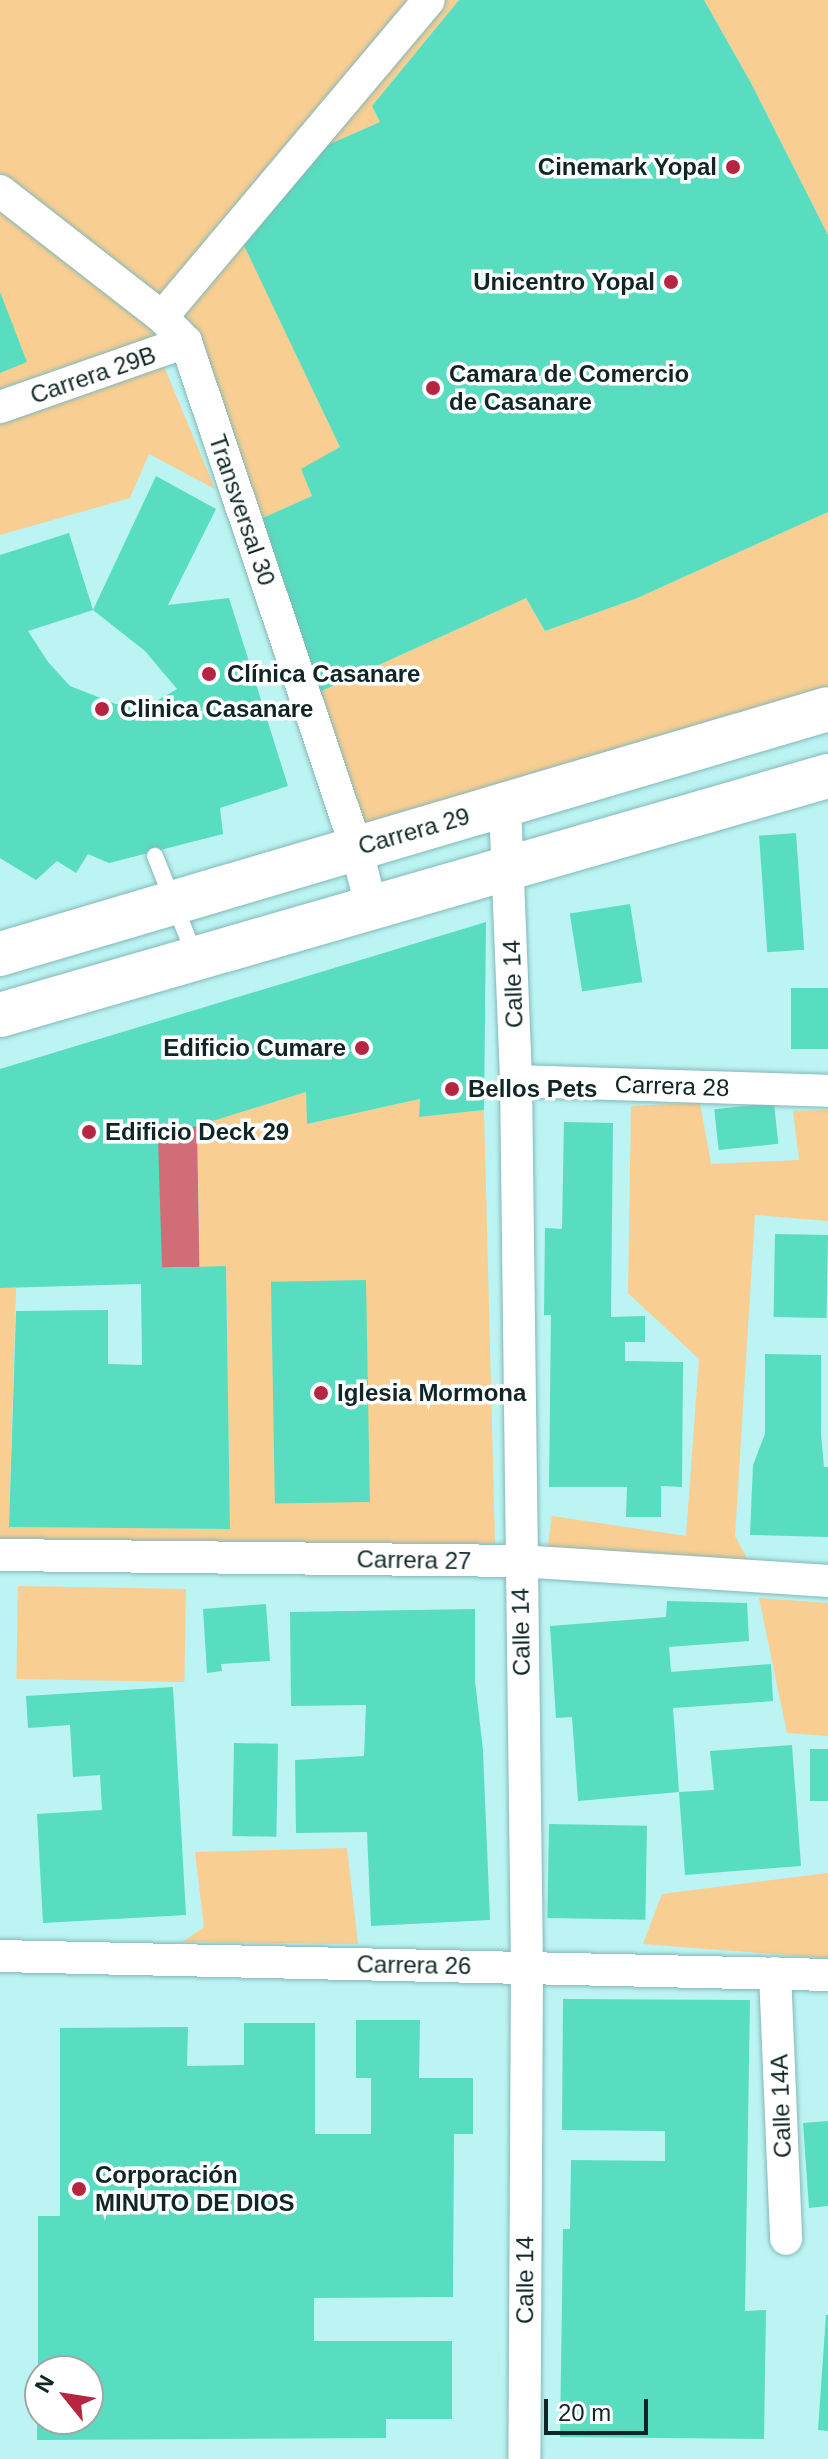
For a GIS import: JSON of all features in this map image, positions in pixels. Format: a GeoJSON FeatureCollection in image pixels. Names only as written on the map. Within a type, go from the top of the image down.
{"type":"FeatureCollection","features":[{"type":"Feature","properties":{"kind":"main road","name":"Carrera 29"},"geometry":{"type":"LineString","coordinates":[[0,954],[828,709]]}},
{"type":"Feature","properties":{"kind":"main road"},"geometry":{"type":"LineString","coordinates":[[0,1015],[371,906],[508,871],[828,776]]}},
{"type":"Feature","properties":{"kind":"street"},"geometry":{"type":"LineString","coordinates":[[162,317],[429,0]]}},
{"type":"Feature","properties":{"kind":"street","name":"Transversal 30"},"geometry":{"type":"LineString","coordinates":[[0,191],[162,317],[186,342],[356,847],[371,906]]}},
{"type":"Feature","properties":{"kind":"street","name":"Carrera 29B"},"geometry":{"type":"LineString","coordinates":[[0,407],[186,342]]}},
{"type":"Feature","properties":{"kind":"street","name":"Calle 14"},"geometry":{"type":"LineString","coordinates":[[505,805],[516,1081],[527,1966],[524,2459]]}},
{"type":"Feature","properties":{"kind":"street","name":"Carrera 28"},"geometry":{"type":"LineString","coordinates":[[516,1081],[828,1091]]}},
{"type":"Feature","properties":{"kind":"street","name":"Carrera 27"},"geometry":{"type":"LineString","coordinates":[[0,1555],[520,1561],[828,1581]]}},
{"type":"Feature","properties":{"kind":"street","name":"Carrera 26"},"geometry":{"type":"LineString","coordinates":[[0,1956],[828,1975]]}},
{"type":"Feature","properties":{"kind":"street","name":"Calle 14A"},"geometry":{"type":"LineString","coordinates":[[775,1973],[786,2239]]}},
{"type":"Feature","properties":{"kind":"lane"},"geometry":{"type":"LineString","coordinates":[[155,856],[177,904],[195,957]]}},
{"type":"Feature","properties":{"kind":"shaded area"},"geometry":{"type":"Polygon","coordinates":[[[0,0],[459,0],[372,106],[380,122],[314,151],[340,447],[312,496],[256,521],[175,330],[0,389],[0,0]]]}},
{"type":"Feature","properties":{"kind":"shaded area"},"geometry":{"type":"Polygon","coordinates":[[[704,0],[828,0],[828,235],[751,83],[704,0]]]}},
{"type":"Feature","properties":{"kind":"shaded area"},"geometry":{"type":"Polygon","coordinates":[[[163,364],[215,489],[149,454],[130,498],[0,535],[0,420],[163,364]]]}},
{"type":"Feature","properties":{"kind":"shaded area"},"geometry":{"type":"Polygon","coordinates":[[[828,512],[828,697],[362,838],[315,694],[526,598],[545,631],[635,599],[828,512]]]}},
{"type":"Feature","properties":{"kind":"shaded area"},"geometry":{"type":"Polygon","coordinates":[[[306,1092],[308,1124],[420,1099],[420,1117],[484,1110],[495,1544],[0,1542],[0,1288],[16,1288],[9,1527],[230,1529],[226,1267],[200,1267],[197,1126],[306,1092]]]}},
{"type":"Feature","properties":{"kind":"shaded area"},"geometry":{"type":"Polygon","coordinates":[[[700,1103],[711,1164],[799,1160],[793,1111],[828,1110],[828,1221],[755,1215],[735,1536],[753,1570],[547,1551],[552,1516],[686,1536],[699,1359],[628,1293],[631,1106],[700,1103]]]}},
{"type":"Feature","properties":{"kind":"shaded area"},"geometry":{"type":"Polygon","coordinates":[[[197,1126],[199,1267],[158,1268],[156,1127],[197,1126]]]}},
{"type":"Feature","properties":{"kind":"shaded area"},"geometry":{"type":"Polygon","coordinates":[[[18,1586],[186,1589],[184,1682],[16,1679],[18,1586]]]}},
{"type":"Feature","properties":{"kind":"shaded area"},"geometry":{"type":"Polygon","coordinates":[[[759,1598],[828,1603],[828,1736],[787,1733],[759,1598]]]}},
{"type":"Feature","properties":{"kind":"shaded area"},"geometry":{"type":"Polygon","coordinates":[[[347,1848],[358,1944],[182,1942],[204,1927],[195,1852],[347,1848]]]}},
{"type":"Feature","properties":{"kind":"shaded area"},"geometry":{"type":"Polygon","coordinates":[[[828,1873],[828,1958],[643,1944],[662,1894],[828,1873]]]}},
{"type":"Feature","properties":{"kind":"building"},"geometry":{"type":"Polygon","coordinates":[[[459,0],[704,0],[751,83],[828,235],[828,512],[635,599],[545,631],[526,598],[315,694],[256,521],[312,496],[301,469],[340,447],[240,237],[314,151],[380,122],[372,106],[459,0]]]}},
{"type":"Feature","properties":{"kind":"building"},"geometry":{"type":"Polygon","coordinates":[[[0,292],[27,362],[0,373],[0,292]]]}},
{"type":"Feature","properties":{"kind":"building","name":"Clínica Casanare"},"geometry":{"type":"Polygon","coordinates":[[[156,476],[216,509],[168,605],[229,598],[288,786],[220,808],[223,834],[109,863],[88,854],[76,873],[57,861],[36,880],[0,858],[0,555],[69,533],[93,610],[156,476]],[[93,610],[28,631],[48,662],[70,686],[116,704],[146,707],[177,689],[145,651],[93,610]]]}},
{"type":"Feature","properties":{"kind":"building"},"geometry":{"type":"Polygon","coordinates":[[[796,833],[804,950],[767,952],[759,836],[796,833]]]}},
{"type":"Feature","properties":{"kind":"building"},"geometry":{"type":"Polygon","coordinates":[[[630,904],[642,982],[582,992],[570,914],[630,904]]]}},
{"type":"Feature","properties":{"kind":"building"},"geometry":{"type":"Polygon","coordinates":[[[486,922],[484,1110],[419,1117],[420,1099],[307,1124],[306,1092],[158,1138],[162,1268],[226,1266],[230,1529],[9,1527],[16,1311],[108,1310],[108,1364],[142,1365],[141,1284],[0,1288],[0,1069],[486,922]]]}},
{"type":"Feature","properties":{"kind":"building"},"geometry":{"type":"Polygon","coordinates":[[[791,988],[828,988],[828,1049],[791,1049],[791,988]]]}},
{"type":"Feature","properties":{"kind":"building"},"geometry":{"type":"Polygon","coordinates":[[[774,1103],[778,1144],[719,1150],[714,1109],[774,1103]]]}},
{"type":"Feature","properties":{"kind":"building"},"geometry":{"type":"Polygon","coordinates":[[[564,1122],[613,1123],[611,1317],[645,1316],[645,1342],[625,1342],[625,1361],[683,1362],[682,1487],[661,1486],[661,1517],[626,1517],[627,1487],[549,1487],[551,1315],[544,1315],[545,1228],[562,1229],[564,1122]]]}},
{"type":"Feature","properties":{"kind":"building"},"geometry":{"type":"Polygon","coordinates":[[[775,1234],[828,1235],[827,1318],[774,1317],[775,1234]]]}},
{"type":"Feature","properties":{"kind":"building","name":"Iglesia Mormona"},"geometry":{"type":"Polygon","coordinates":[[[366,1280],[370,1502],[275,1504],[271,1282],[366,1280]]]}},
{"type":"Feature","properties":{"kind":"building"},"geometry":{"type":"Polygon","coordinates":[[[765,1354],[821,1355],[821,1434],[824,1467],[828,1467],[828,1537],[750,1535],[753,1465],[765,1434],[765,1354]]]}},
{"type":"Feature","properties":{"kind":"building"},"geometry":{"type":"Polygon","coordinates":[[[667,1601],[747,1603],[749,1641],[669,1647],[671,1672],[771,1664],[773,1701],[673,1708],[679,1792],[578,1801],[572,1717],[556,1718],[550,1626],[666,1617],[667,1601]]]}},
{"type":"Feature","properties":{"kind":"building"},"geometry":{"type":"Polygon","coordinates":[[[266,1604],[270,1661],[221,1664],[222,1671],[207,1673],[203,1609],[266,1604]]]}},
{"type":"Feature","properties":{"kind":"building"},"geometry":{"type":"Polygon","coordinates":[[[475,1609],[475,1681],[483,1750],[490,1920],[371,1926],[367,1832],[296,1833],[295,1760],[364,1756],[366,1705],[291,1706],[290,1612],[475,1609]]]}},
{"type":"Feature","properties":{"kind":"building"},"geometry":{"type":"Polygon","coordinates":[[[173,1687],[186,1915],[43,1923],[37,1814],[102,1810],[100,1775],[73,1777],[70,1725],[28,1728],[26,1696],[173,1687]]]}},
{"type":"Feature","properties":{"kind":"building"},"geometry":{"type":"Polygon","coordinates":[[[234,1743],[278,1744],[276,1837],[232,1836],[234,1743]]]}},
{"type":"Feature","properties":{"kind":"building"},"geometry":{"type":"Polygon","coordinates":[[[792,1745],[801,1866],[685,1875],[679,1792],[714,1790],[710,1751],[792,1745]]]}},
{"type":"Feature","properties":{"kind":"building"},"geometry":{"type":"Polygon","coordinates":[[[810,1749],[828,1749],[828,1801],[810,1801],[810,1749]]]}},
{"type":"Feature","properties":{"kind":"building"},"geometry":{"type":"Polygon","coordinates":[[[549,1824],[647,1826],[645,1920],[547,1918],[549,1824]]]}},
{"type":"Feature","properties":{"kind":"building"},"geometry":{"type":"Polygon","coordinates":[[[563,1999],[750,2000],[745,2311],[766,2310],[764,2439],[560,2437],[563,2229],[570,2229],[571,2160],[665,2161],[665,2131],[562,2130],[563,1999]]]}},
{"type":"Feature","properties":{"kind":"building"},"geometry":{"type":"Polygon","coordinates":[[[356,2020],[420,2020],[419,2078],[473,2078],[473,2134],[454,2134],[453,2297],[314,2298],[314,2341],[452,2341],[452,2419],[386,2419],[386,2438],[37,2440],[37,2435],[104,2435],[104,2355],[38,2355],[38,2216],[60,2216],[60,2028],[188,2027],[187,2066],[244,2065],[244,2023],[315,2023],[315,2134],[371,2134],[371,2078],[356,2078],[356,2020]]]}},
{"type":"Feature","properties":{"kind":"building"},"geometry":{"type":"Polygon","coordinates":[[[828,2121],[828,2206],[809,2208],[803,2123],[828,2121]]]}},
{"type":"Feature","properties":{"kind":"building"},"geometry":{"type":"Polygon","coordinates":[[[828,2315],[828,2431],[818,2430],[828,2315]]]}},
{"type":"Feature","properties":{"kind":"place","name":"Cinemark Yopal"},"geometry":{"type":"Point","coordinates":[733,167]}},
{"type":"Feature","properties":{"kind":"place","name":"Unicentro Yopal"},"geometry":{"type":"Point","coordinates":[671,282]}},
{"type":"Feature","properties":{"kind":"place","name":"Camara de Comercio de Casanare"},"geometry":{"type":"Point","coordinates":[433,388]}},
{"type":"Feature","properties":{"kind":"place","name":"Clínica Casanare"},"geometry":{"type":"Point","coordinates":[209,674]}},
{"type":"Feature","properties":{"kind":"place","name":"Clinica Casanare"},"geometry":{"type":"Point","coordinates":[102,709]}},
{"type":"Feature","properties":{"kind":"place","name":"Edificio Cumare"},"geometry":{"type":"Point","coordinates":[362,1048]}},
{"type":"Feature","properties":{"kind":"place","name":"Bellos Pets"},"geometry":{"type":"Point","coordinates":[452,1089]}},
{"type":"Feature","properties":{"kind":"place","name":"Edificio Deck 29"},"geometry":{"type":"Point","coordinates":[89,1132]}},
{"type":"Feature","properties":{"kind":"place","name":"Iglesia Mormona"},"geometry":{"type":"Point","coordinates":[321,1393]}},
{"type":"Feature","properties":{"kind":"place","name":"Corporación MINUTO DE DIOS"},"geometry":{"type":"Point","coordinates":[79,2189]}}]}
